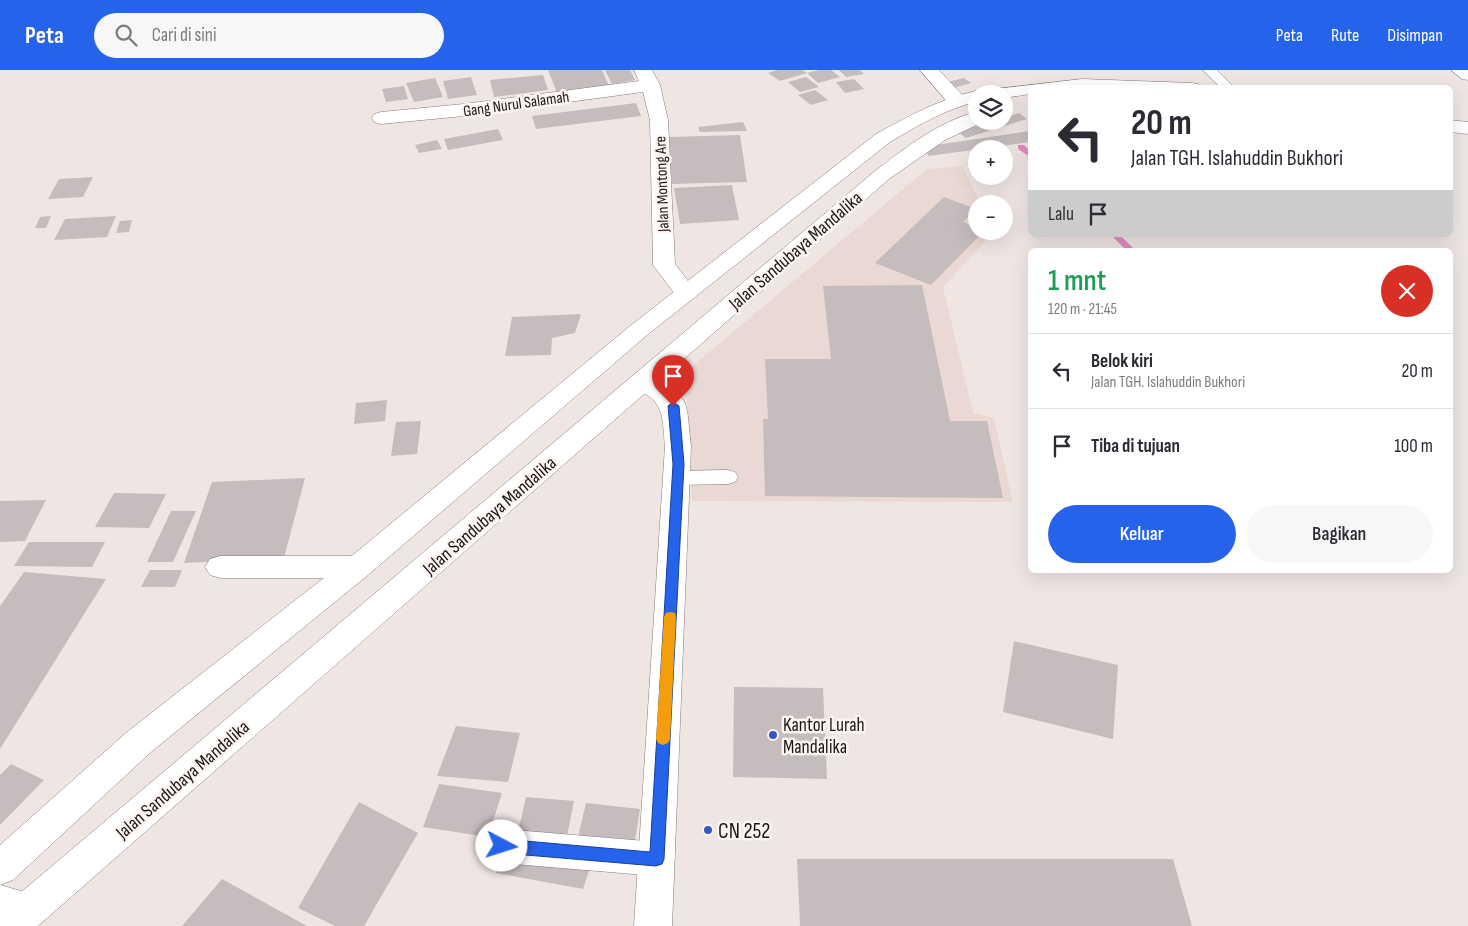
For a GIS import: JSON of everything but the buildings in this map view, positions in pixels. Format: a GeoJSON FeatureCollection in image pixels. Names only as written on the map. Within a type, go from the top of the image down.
{"type":"FeatureCollection","features":[{"type":"Feature","properties":{"kind":"main road"},"geometry":{"type":"LineString","coordinates":[[929,70],[968,104]]}},
{"type":"Feature","properties":{"kind":"main road"},"geometry":{"type":"LineString","coordinates":[[1460,70],[1468,76]]}},
{"type":"Feature","properties":{"kind":"main road","name":"Gang Nurul Salamah"},"geometry":{"type":"LineString","coordinates":[[382,118],[464,110],[647,78]]}},
{"type":"Feature","properties":{"kind":"main road","name":"Jalan Montong Are"},"geometry":{"type":"LineString","coordinates":[[647,78],[655,98],[660,138],[664,265],[686,293]]}},
{"type":"Feature","properties":{"kind":"main road"},"geometry":{"type":"LineString","coordinates":[[1072,85],[1152,85]]}},
{"type":"Feature","properties":{"kind":"main road"},"geometry":{"type":"LineString","coordinates":[[1013,91],[1028,89]]}},
{"type":"Feature","properties":{"kind":"main road"},"geometry":{"type":"LineString","coordinates":[[1013,108],[1028,105]]}},
{"type":"Feature","properties":{"kind":"main road"},"geometry":{"type":"LineString","coordinates":[[0,868],[139,742],[358,567],[638,331],[883,138],[922,116],[968,106]]}},
{"type":"Feature","properties":{"kind":"main road","name":"Jalan Sandubaya Mandalika"},"geometry":{"type":"LineString","coordinates":[[13,913],[914,150],[939,134],[968,108]]}},
{"type":"Feature","properties":{"kind":"main road"},"geometry":{"type":"LineString","coordinates":[[1453,126],[1468,128]]}},
{"type":"Feature","properties":{"kind":"main road"},"geometry":{"type":"LineString","coordinates":[[638,331],[678,351]]}},
{"type":"Feature","properties":{"kind":"main road"},"geometry":{"type":"LineString","coordinates":[[642,382],[660,392],[673,406],[678,446],[678,478],[653,926]]}},
{"type":"Feature","properties":{"kind":"main road"},"geometry":{"type":"LineString","coordinates":[[220,567],[358,567]]}},
{"type":"Feature","properties":{"kind":"main road"},"geometry":{"type":"LineString","coordinates":[[502,846],[656,859]]}},
{"type":"Feature","properties":{"kind":"lane"},"geometry":{"type":"LineString","coordinates":[[1209,70],[1226,85]]}},
{"type":"Feature","properties":{"kind":"lane"},"geometry":{"type":"LineString","coordinates":[[678,478],[728,477]]}},
{"type":"Feature","properties":{"kind":"shaded area"},"geometry":{"type":"Polygon","coordinates":[[[962,166],[968,178],[968,185],[972,185],[976,195],[968,195],[968,240],[987,240],[943,287],[973,413],[994,418],[1013,502],[692,501],[687,397],[671,384],[927,169],[962,166]]]}},
{"type":"Feature","properties":{"kind":"waterway"},"geometry":{"type":"LineString","coordinates":[[1021,147],[1028,153]]}},
{"type":"Feature","properties":{"kind":"waterway"},"geometry":{"type":"LineString","coordinates":[[1117,237],[1129,248]]}},
{"type":"Feature","properties":{"kind":"slow traffic"},"geometry":{"type":"LineString","coordinates":[[663,739],[670,617]]}},
{"type":"Feature","properties":{"kind":"place","name":"Kantor Lurah Mandalika"},"geometry":{"type":"Point","coordinates":[773,735]}},
{"type":"Feature","properties":{"kind":"place","name":"CN 252"},"geometry":{"type":"Point","coordinates":[708,830]}},
{"type":"Feature","properties":{"kind":"route"},"geometry":{"type":"LineString","coordinates":[[502,846],[656,859],[679,464],[673,406]]}}]}
